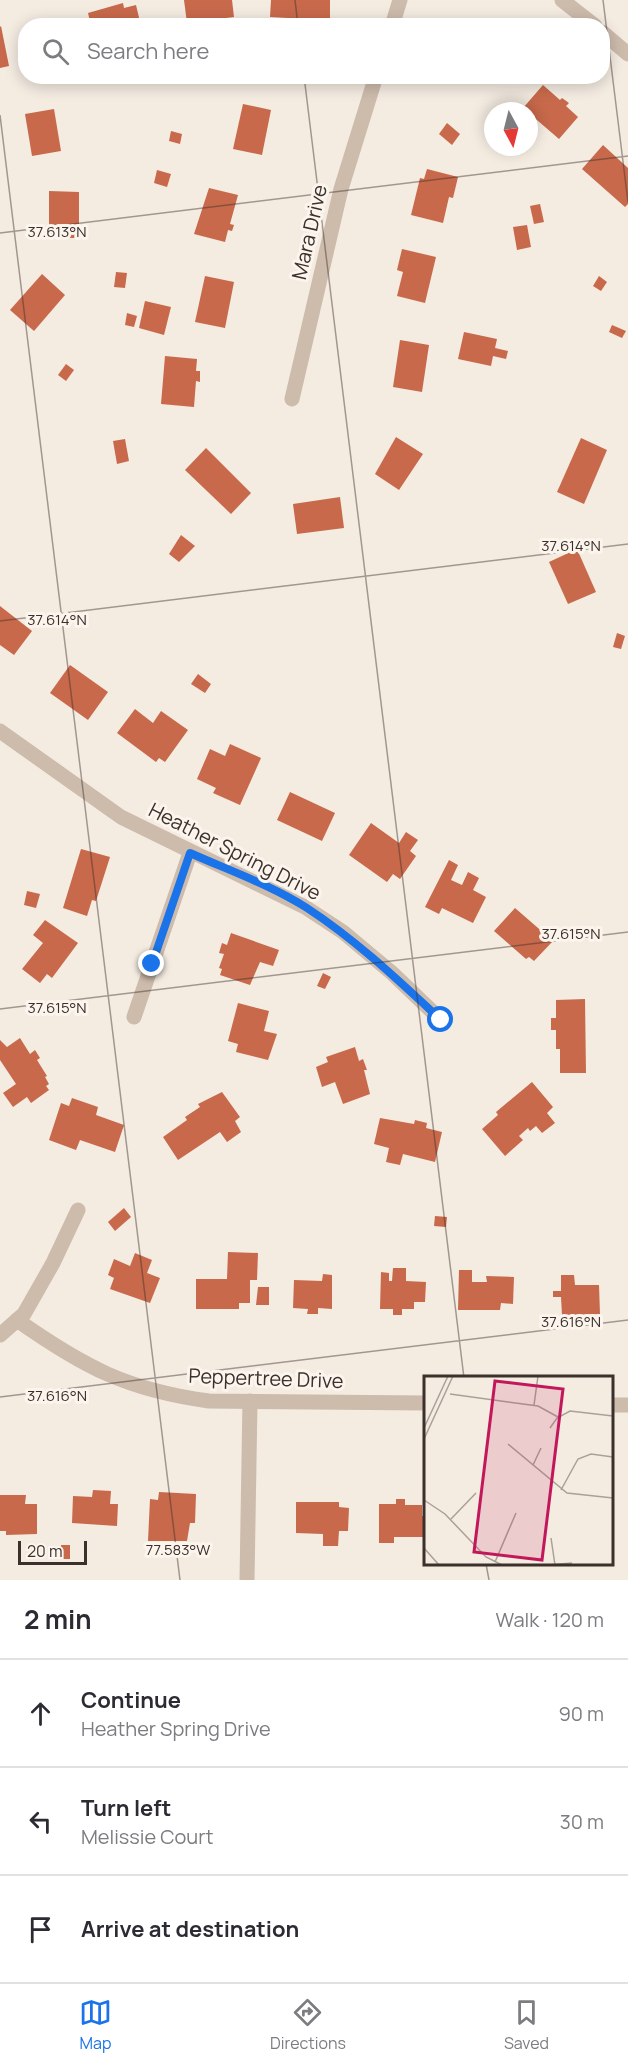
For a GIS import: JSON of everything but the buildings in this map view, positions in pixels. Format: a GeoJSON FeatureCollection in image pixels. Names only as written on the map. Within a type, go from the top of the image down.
{"type":"FeatureCollection","features":[{"type":"Feature","properties":{"kind":"street"},"geometry":{"type":"LineString","coordinates":[[394,18],[400,0]]}},
{"type":"Feature","properties":{"kind":"street"},"geometry":{"type":"LineString","coordinates":[[562,0],[585,18]]}},
{"type":"Feature","properties":{"kind":"street"},"geometry":{"type":"LineString","coordinates":[[610,38],[628,54]]}},
{"type":"Feature","properties":{"kind":"street","name":"Mara Drive"},"geometry":{"type":"LineString","coordinates":[[292,399],[340,189],[373,84]]}},
{"type":"Feature","properties":{"kind":"street","name":"Heather Spring Drive"},"geometry":{"type":"LineString","coordinates":[[0,731],[121,817],[190,853],[305,906],[392,973],[441,1020]]}},
{"type":"Feature","properties":{"kind":"street"},"geometry":{"type":"LineString","coordinates":[[134,1017],[190,853]]}},
{"type":"Feature","properties":{"kind":"street"},"geometry":{"type":"LineString","coordinates":[[0,1335],[24,1314],[53,1263],[78,1210]]}},
{"type":"Feature","properties":{"kind":"street","name":"Peppertree Drive"},"geometry":{"type":"LineString","coordinates":[[17,1320],[68,1356],[134,1386],[180,1397],[250,1401],[424,1403]]}},
{"type":"Feature","properties":{"kind":"street"},"geometry":{"type":"LineString","coordinates":[[247,1580],[250,1401]]}},
{"type":"Feature","properties":{"kind":"route"},"geometry":{"type":"LineString","coordinates":[[152,964],[190,853],[305,906],[392,973],[441,1020]]}}]}
